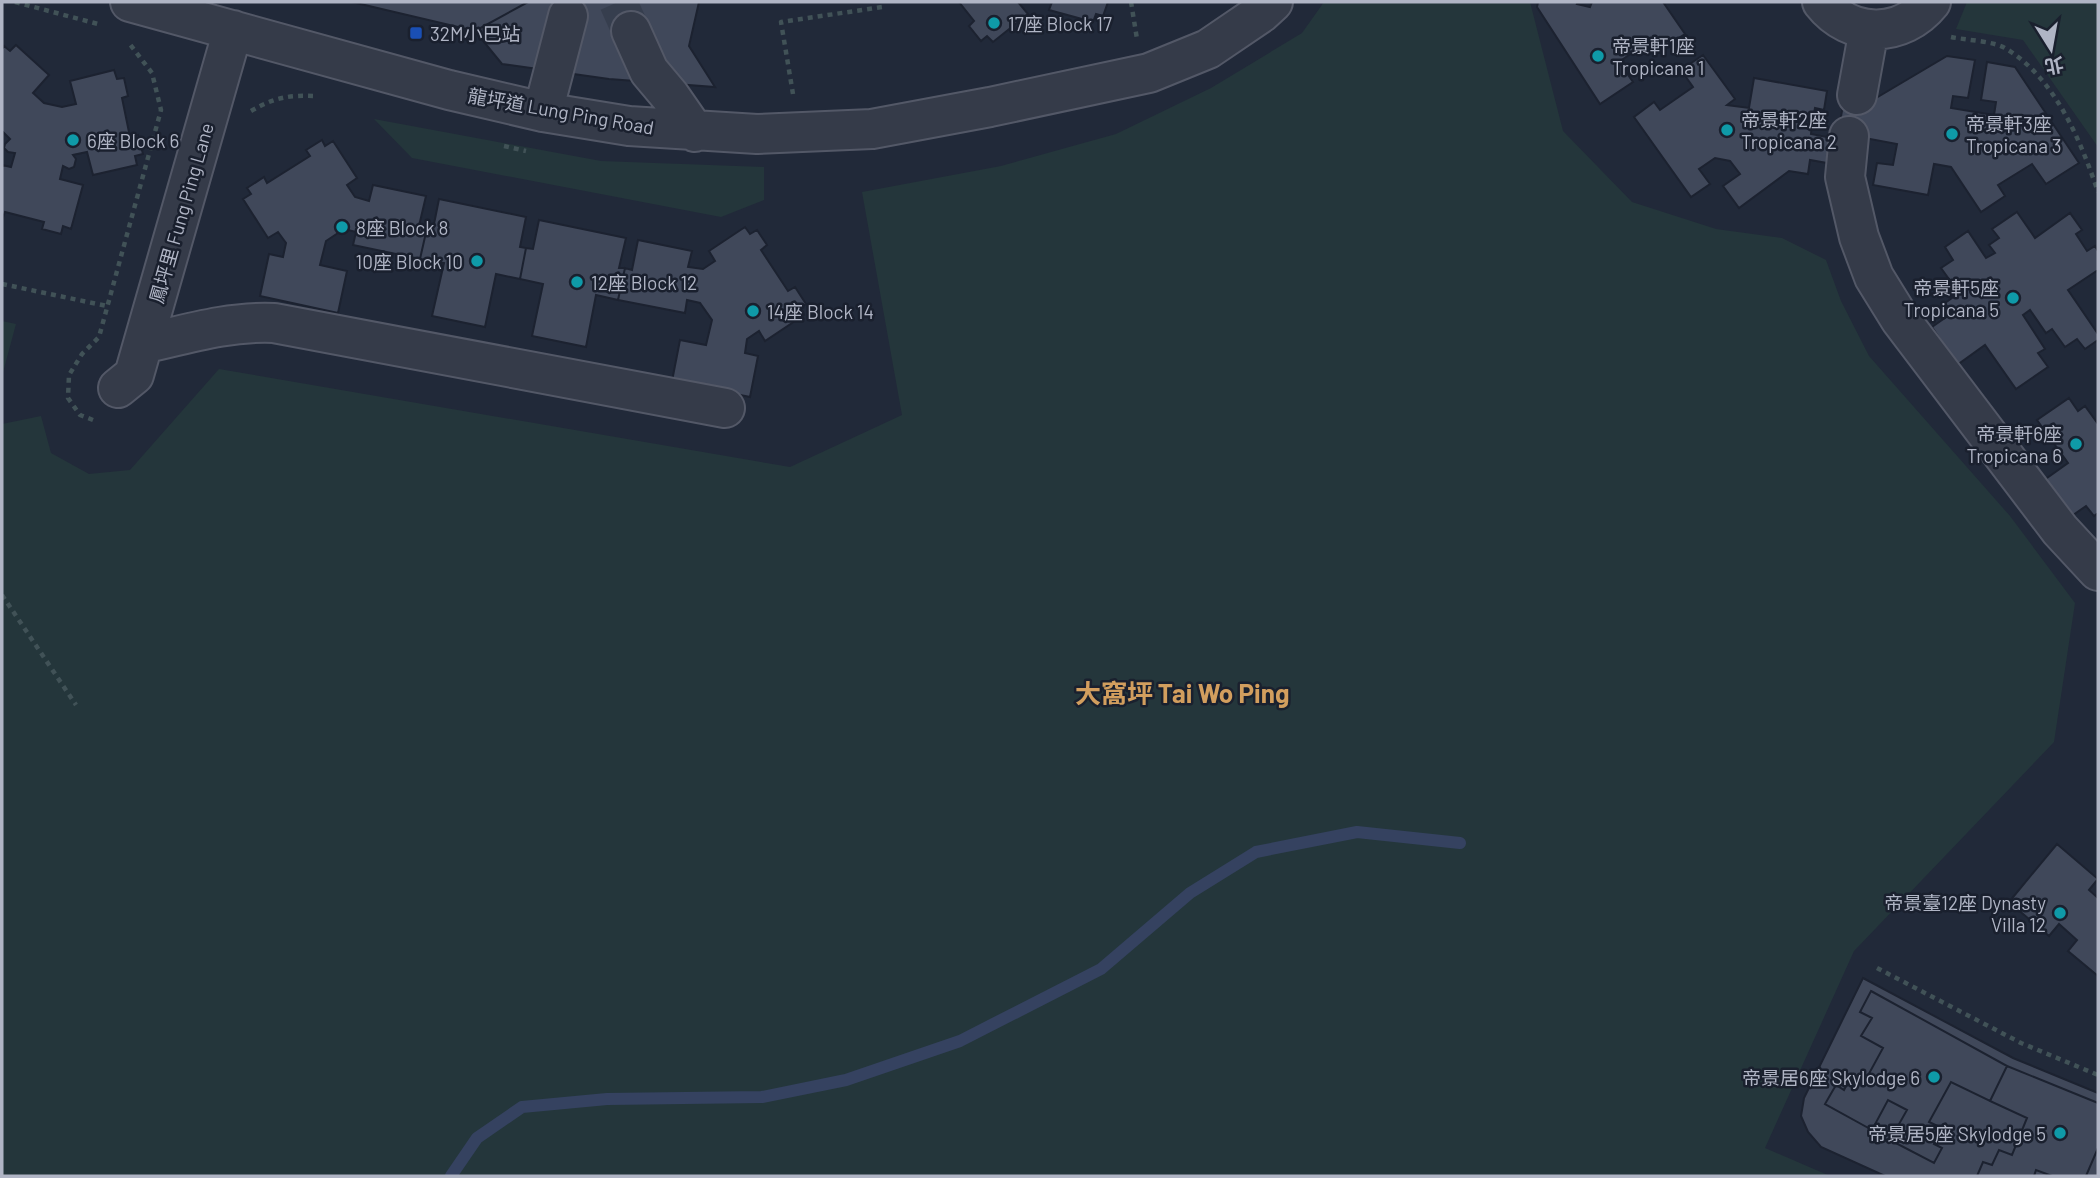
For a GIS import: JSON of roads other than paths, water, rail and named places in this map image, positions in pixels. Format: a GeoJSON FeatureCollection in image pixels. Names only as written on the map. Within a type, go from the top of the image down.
{"type":"FeatureCollection","features":[{"type":"Feature","properties":{"kind":"street","name":"龍坪道 Lung Ping Road"},"geometry":{"type":"LineString","coordinates":[[125,19],[233,30],[449,90],[543,112],[629,126],[757,134],[872,129],[990,107],[1149,72],[1208,49],[1273,2]]}},
{"type":"Feature","properties":{"kind":"street"},"geometry":{"type":"LineString","coordinates":[[1822,2],[1839,19],[1860,28],[1901,18]]}},
{"type":"Feature","properties":{"kind":"street"},"geometry":{"type":"LineString","coordinates":[[543,112],[568,16]]}},
{"type":"Feature","properties":{"kind":"street"},"geometry":{"type":"LineString","coordinates":[[1857,95],[1901,18]]}},
{"type":"Feature","properties":{"kind":"street","name":"鳳坪里 Fung Ping Lane"},"geometry":{"type":"LineString","coordinates":[[118,388],[134,375],[233,30]]}},
{"type":"Feature","properties":{"kind":"street"},"geometry":{"type":"LineString","coordinates":[[631,31],[649,71],[695,132]]}},
{"type":"Feature","properties":{"kind":"street"},"geometry":{"type":"LineString","coordinates":[[1849,136],[1845,177],[1859,237],[1874,277],[1900,319],[2060,530],[2098,571]]}},
{"type":"Feature","properties":{"kind":"street"},"geometry":{"type":"LineString","coordinates":[[143,344],[211,327],[253,322],[274,323],[725,408]]}},
{"type":"Feature","properties":{"kind":"waterway"},"geometry":{"type":"LineString","coordinates":[[451,1176],[477,1138],[522,1107],[607,1099],[762,1097],[846,1080],[960,1041],[1101,969],[1190,893],[1256,852],[1357,832],[1460,843]]}},
{"type":"Feature","properties":{"kind":"tunnel"},"geometry":{"type":"LineString","coordinates":[[618,2],[631,31]]}},
{"type":"Feature","properties":{"kind":"place","name":"17座 Block 17"},"geometry":{"type":"Point","coordinates":[994,23]}},
{"type":"Feature","properties":{"kind":"place","name":"32M小巴站"},"geometry":{"type":"Point","coordinates":[416,33]}},
{"type":"Feature","properties":{"kind":"place","name":"帝景軒1座 Tropicana 1"},"geometry":{"type":"Point","coordinates":[1598,56]}},
{"type":"Feature","properties":{"kind":"place","name":"帝景軒2座 Tropicana 2"},"geometry":{"type":"Point","coordinates":[1727,130]}},
{"type":"Feature","properties":{"kind":"place","name":"帝景軒3座 Tropicana 3"},"geometry":{"type":"Point","coordinates":[1952,134]}},
{"type":"Feature","properties":{"kind":"place","name":"6座 Block 6"},"geometry":{"type":"Point","coordinates":[73,140]}},
{"type":"Feature","properties":{"kind":"place","name":"8座 Block 8"},"geometry":{"type":"Point","coordinates":[342,227]}},
{"type":"Feature","properties":{"kind":"place","name":"10座 Block 10"},"geometry":{"type":"Point","coordinates":[477,261]}},
{"type":"Feature","properties":{"kind":"place","name":"12座 Block 12"},"geometry":{"type":"Point","coordinates":[577,282]}},
{"type":"Feature","properties":{"kind":"place","name":"帝景軒5座 Tropicana 5"},"geometry":{"type":"Point","coordinates":[2013,298]}},
{"type":"Feature","properties":{"kind":"place","name":"14座 Block 14"},"geometry":{"type":"Point","coordinates":[753,311]}},
{"type":"Feature","properties":{"kind":"place","name":"帝景軒6座 Tropicana 6"},"geometry":{"type":"Point","coordinates":[2076,444]}},
{"type":"Feature","properties":{"kind":"place","name":"帝景臺12座 Dynasty Villa 12"},"geometry":{"type":"Point","coordinates":[2060,913]}},
{"type":"Feature","properties":{"kind":"place","name":"帝景居6座 Skylodge 6"},"geometry":{"type":"Point","coordinates":[1934,1077]}},
{"type":"Feature","properties":{"kind":"place","name":"帝景居5座 Skylodge 5"},"geometry":{"type":"Point","coordinates":[2060,1133]}},
{"type":"Feature","properties":{"kind":"district","name":"大窩坪 Tai Wo Ping"},"geometry":{"type":"Point","coordinates":[1182,692]}}]}
